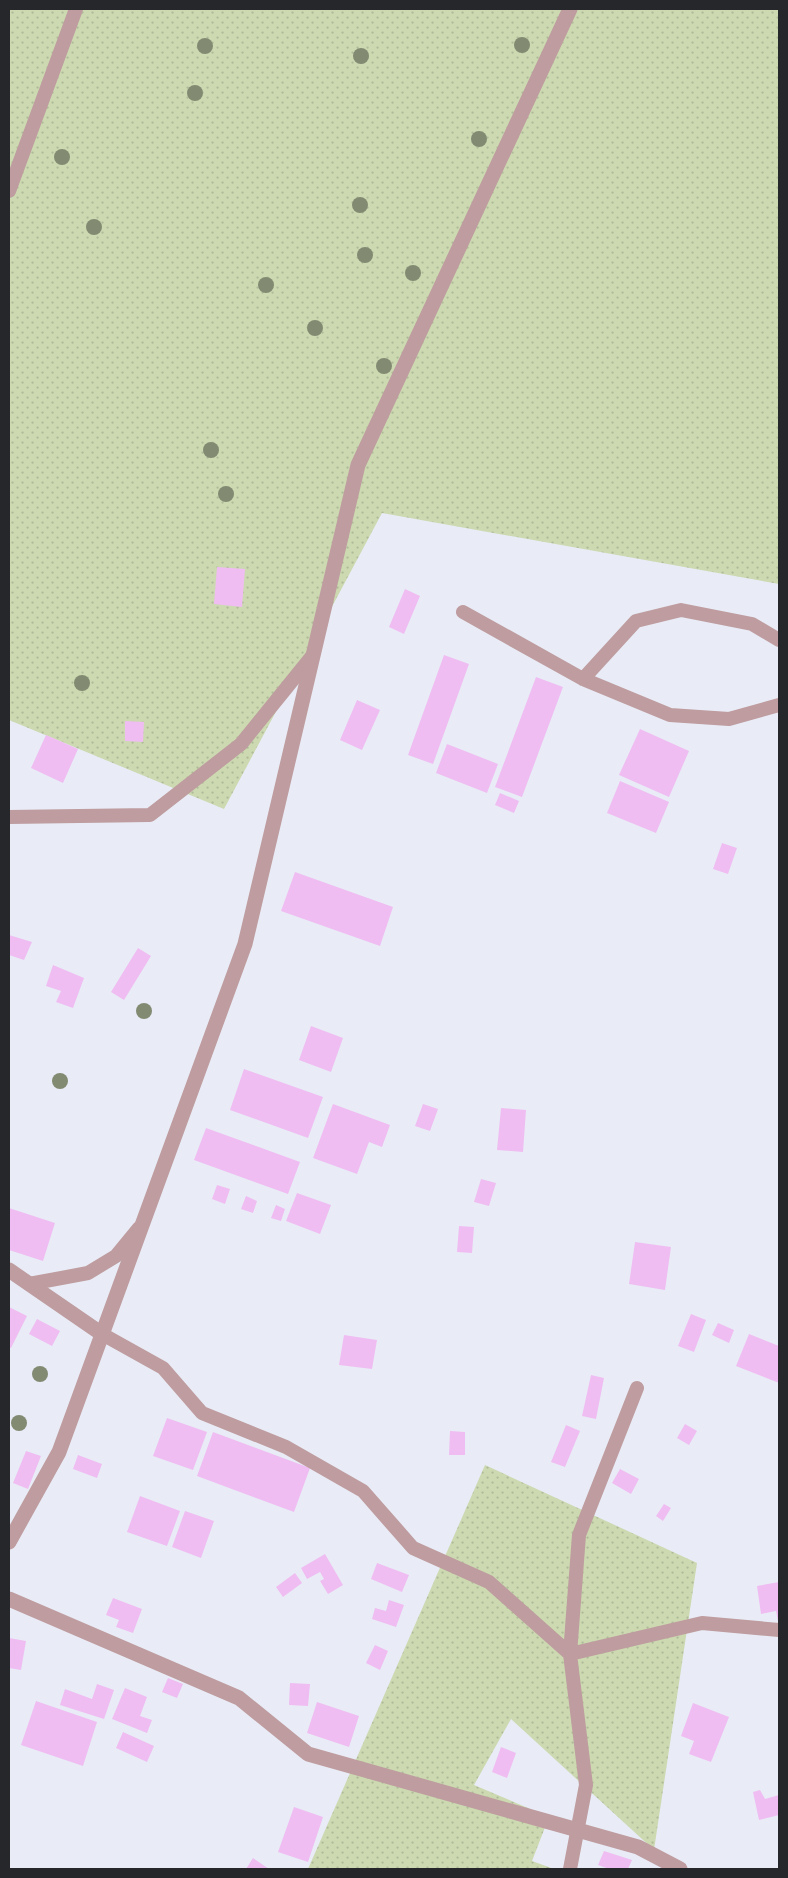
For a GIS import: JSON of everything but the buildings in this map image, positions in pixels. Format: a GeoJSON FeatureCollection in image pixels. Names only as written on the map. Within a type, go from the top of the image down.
{"type":"FeatureCollection","features":[{"type":"Feature","properties":{"kind":"street"},"geometry":{"type":"LineString","coordinates":[[9,1542],[59,1452],[245,944],[358,465],[570,9]]}},
{"type":"Feature","properties":{"kind":"street"},"geometry":{"type":"LineString","coordinates":[[9,1270],[102,1334]]}},
{"type":"Feature","properties":{"kind":"street"},"geometry":{"type":"LineString","coordinates":[[9,1599],[239,1698],[308,1754],[638,1847],[680,1869]]}},
{"type":"Feature","properties":{"kind":"lane"},"geometry":{"type":"LineString","coordinates":[[9,191],[76,9]]}},
{"type":"Feature","properties":{"kind":"lane"},"geometry":{"type":"LineString","coordinates":[[583,679],[636,621],[680,610],[752,624],[779,640]]}},
{"type":"Feature","properties":{"kind":"lane"},"geometry":{"type":"LineString","coordinates":[[463,612],[583,679],[670,715],[729,719],[779,705]]}},
{"type":"Feature","properties":{"kind":"lane"},"geometry":{"type":"LineString","coordinates":[[9,817],[150,815],[241,744],[313,655]]}},
{"type":"Feature","properties":{"kind":"lane"},"geometry":{"type":"LineString","coordinates":[[29,1284],[88,1273],[116,1256],[143,1224]]}},
{"type":"Feature","properties":{"kind":"lane"},"geometry":{"type":"LineString","coordinates":[[102,1334],[163,1368],[202,1413],[286,1447],[362,1491],[413,1548],[489,1582],[570,1654]]}},
{"type":"Feature","properties":{"kind":"lane"},"geometry":{"type":"LineString","coordinates":[[570,1869],[586,1784],[570,1654],[579,1535],[637,1388]]}},
{"type":"Feature","properties":{"kind":"lane"},"geometry":{"type":"LineString","coordinates":[[570,1654],[702,1624],[779,1630]]}},
{"type":"Feature","properties":{"kind":"green space"},"geometry":{"type":"Polygon","coordinates":[[[9,9],[779,9],[779,584],[382,513],[224,809],[9,720],[9,9]]]}},
{"type":"Feature","properties":{"kind":"green space"},"geometry":{"type":"Polygon","coordinates":[[[485,1465],[697,1563],[654,1850],[511,1719],[474,1785],[549,1817],[532,1861],[554,1869],[308,1869],[485,1465]]]}}]}
